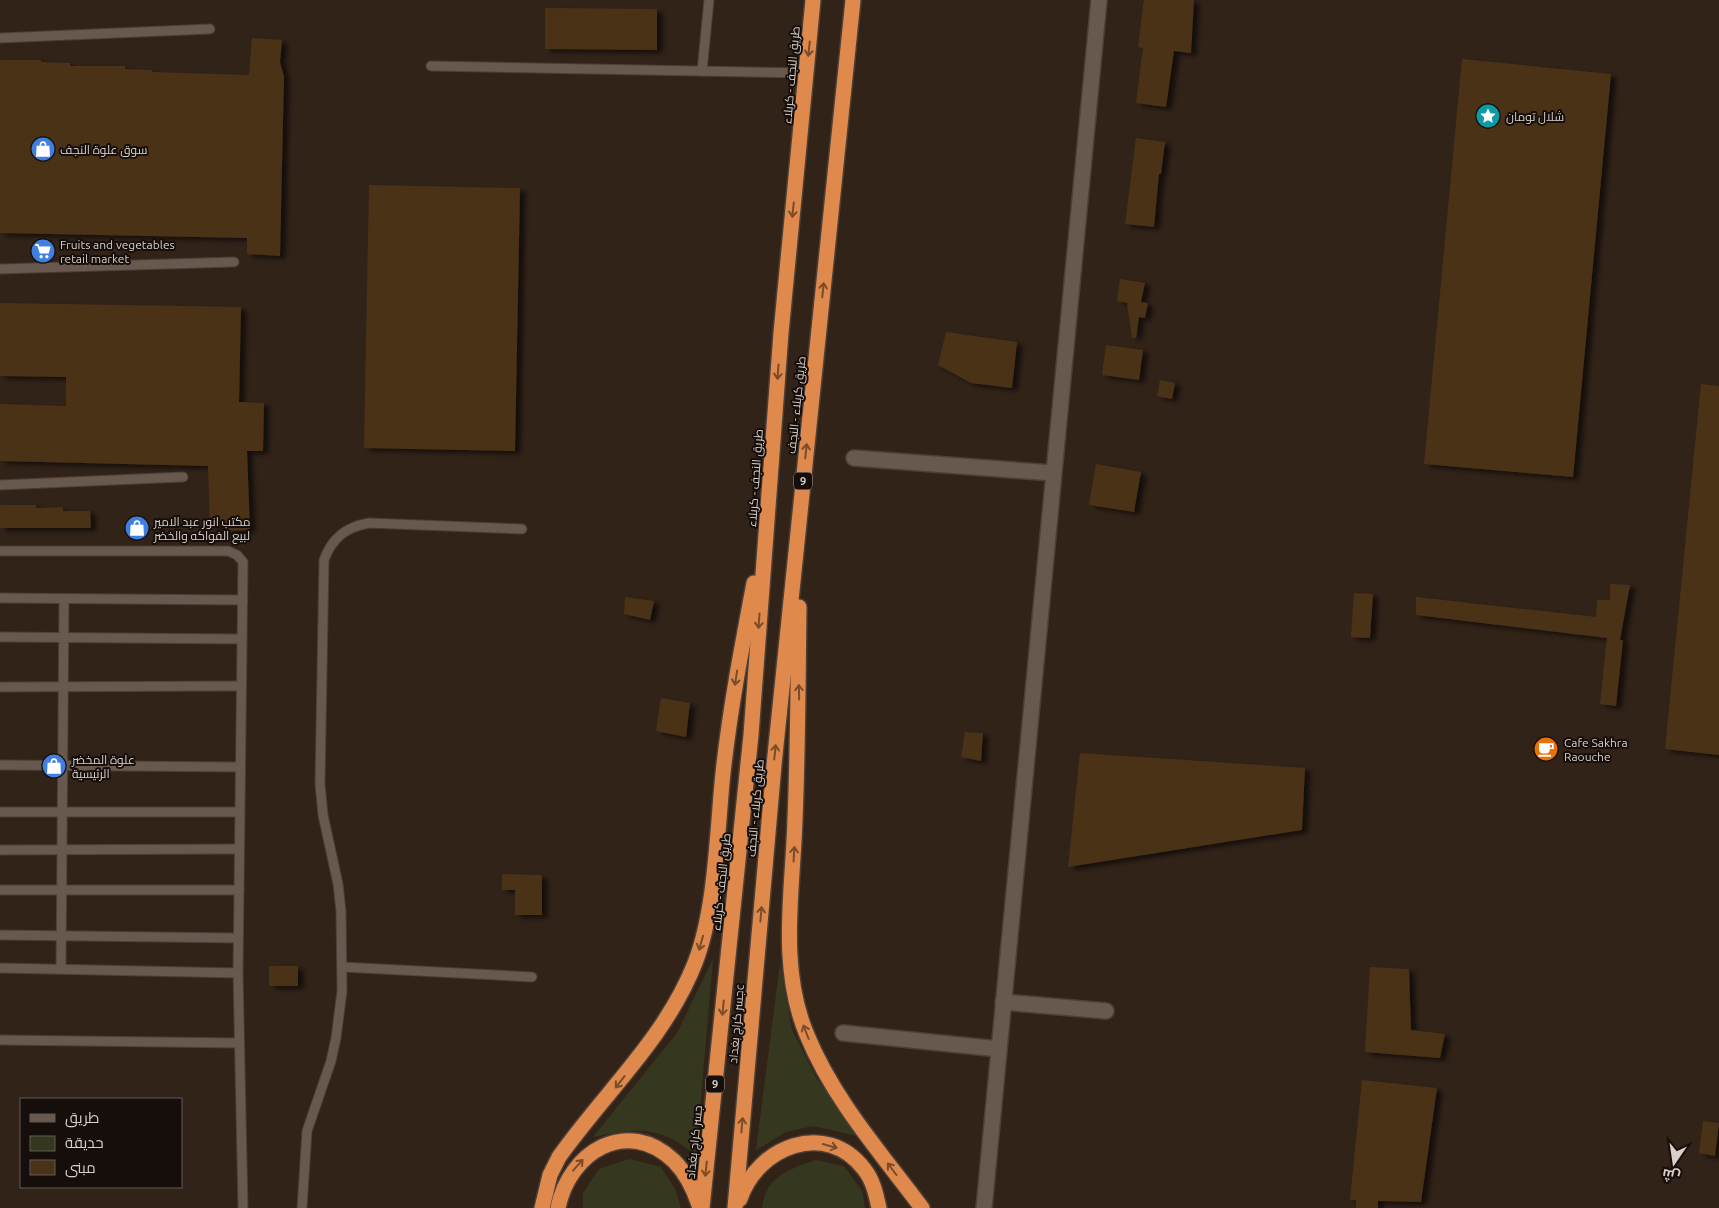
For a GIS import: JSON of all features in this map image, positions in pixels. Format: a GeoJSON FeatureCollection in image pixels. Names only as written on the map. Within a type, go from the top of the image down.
{"type":"FeatureCollection","features":[{"type":"Feature","properties":{"kind":"highway","name":"طريق النجف - کربلاء"},"geometry":{"type":"LineString","coordinates":[[728,959],[751,736],[781,333],[813,0]]}},
{"type":"Feature","properties":{"kind":"highway","name":"طريق کربلاء - النجف"},"geometry":{"type":"LineString","coordinates":[[756,962],[774,765],[853,0]]}},
{"type":"Feature","properties":{"kind":"highway"},"geometry":{"type":"LineString","coordinates":[[542,1208],[550,1175],[559,1157],[646,1049],[668,1016],[694,963],[702,941],[710,892],[726,748],[737,672],[768,510]]}},
{"type":"Feature","properties":{"kind":"highway"},"geometry":{"type":"LineString","coordinates":[[800,514],[798,735],[789,945],[794,986],[807,1035],[829,1081],[922,1208]]}},
{"type":"Feature","properties":{"kind":"highway","name":"جسر كراج بغداد"},"geometry":{"type":"LineString","coordinates":[[701,1208],[728,959]]}},
{"type":"Feature","properties":{"kind":"highway","name":"جسر كراج بغدادc"},"geometry":{"type":"LineString","coordinates":[[736,1208],[756,962]]}},
{"type":"Feature","properties":{"kind":"highway"},"geometry":{"type":"LineString","coordinates":[[558,1208],[566,1180],[573,1170],[582,1160],[603,1146],[617,1142],[645,1144],[668,1156],[686,1177],[701,1208]]}},
{"type":"Feature","properties":{"kind":"highway"},"geometry":{"type":"LineString","coordinates":[[736,1208],[750,1177],[766,1160],[783,1150],[813,1142],[828,1144],[844,1150],[864,1169],[872,1181],[879,1208]]}},
{"type":"Feature","properties":{"kind":"street"},"geometry":{"type":"LineString","coordinates":[[984,1208],[1099,0]]}},
{"type":"Feature","properties":{"kind":"street"},"geometry":{"type":"LineString","coordinates":[[854,458],[1053,474]]}},
{"type":"Feature","properties":{"kind":"street"},"geometry":{"type":"LineString","coordinates":[[1003,1002],[1106,1011]]}},
{"type":"Feature","properties":{"kind":"street"},"geometry":{"type":"LineString","coordinates":[[843,1033],[999,1049]]}},
{"type":"Feature","properties":{"kind":"lane"},"geometry":{"type":"LineString","coordinates":[[702,71],[709,0]]}},
{"type":"Feature","properties":{"kind":"lane"},"geometry":{"type":"LineString","coordinates":[[0,38],[210,29]]}},
{"type":"Feature","properties":{"kind":"lane"},"geometry":{"type":"LineString","coordinates":[[430,66],[806,73]]}},
{"type":"Feature","properties":{"kind":"lane"},"geometry":{"type":"LineString","coordinates":[[0,269],[234,262]]}},
{"type":"Feature","properties":{"kind":"lane"},"geometry":{"type":"LineString","coordinates":[[0,485],[183,477]]}},
{"type":"Feature","properties":{"kind":"lane"},"geometry":{"type":"LineString","coordinates":[[302,1208],[307,1131],[336,1038],[343,967],[338,884],[323,815],[320,784],[322,570],[328,550],[340,534],[349,528],[369,523],[522,529]]}},
{"type":"Feature","properties":{"kind":"lane"},"geometry":{"type":"LineString","coordinates":[[0,550],[228,551],[237,555],[242,562],[238,973],[243,1208]]}},
{"type":"Feature","properties":{"kind":"lane"},"geometry":{"type":"LineString","coordinates":[[0,598],[243,600]]}},
{"type":"Feature","properties":{"kind":"lane"},"geometry":{"type":"LineString","coordinates":[[61,968],[64,599]]}},
{"type":"Feature","properties":{"kind":"lane"},"geometry":{"type":"LineString","coordinates":[[0,637],[242,639]]}},
{"type":"Feature","properties":{"kind":"lane"},"geometry":{"type":"LineString","coordinates":[[0,688],[240,686]]}},
{"type":"Feature","properties":{"kind":"lane"},"geometry":{"type":"LineString","coordinates":[[0,765],[239,767]]}},
{"type":"Feature","properties":{"kind":"lane"},"geometry":{"type":"LineString","coordinates":[[0,812],[239,812]]}},
{"type":"Feature","properties":{"kind":"lane"},"geometry":{"type":"LineString","coordinates":[[0,850],[239,850]]}},
{"type":"Feature","properties":{"kind":"lane"},"geometry":{"type":"LineString","coordinates":[[0,890],[239,890]]}},
{"type":"Feature","properties":{"kind":"lane"},"geometry":{"type":"LineString","coordinates":[[0,935],[238,938]]}},
{"type":"Feature","properties":{"kind":"lane"},"geometry":{"type":"LineString","coordinates":[[343,967],[532,977]]}},
{"type":"Feature","properties":{"kind":"lane"},"geometry":{"type":"LineString","coordinates":[[0,968],[238,973]]}},
{"type":"Feature","properties":{"kind":"lane"},"geometry":{"type":"LineString","coordinates":[[0,1040],[239,1043]]}},
{"type":"Feature","properties":{"kind":"green space"},"geometry":{"type":"Polygon","coordinates":[[[713,959],[696,1155],[670,1138],[648,1131],[623,1132],[593,1137],[677,1033],[713,959]]]}},
{"type":"Feature","properties":{"kind":"green space"},"geometry":{"type":"Polygon","coordinates":[[[780,963],[792,1030],[817,1079],[862,1137],[813,1126],[786,1132],[756,1150],[780,963]]]}},
{"type":"Feature","properties":{"kind":"green space"},"geometry":{"type":"Polygon","coordinates":[[[629,1159],[661,1167],[675,1189],[681,1208],[583,1208],[583,1193],[599,1169],[629,1159]]]}},
{"type":"Feature","properties":{"kind":"green space"},"geometry":{"type":"Polygon","coordinates":[[[816,1160],[844,1166],[862,1191],[865,1208],[762,1208],[768,1188],[774,1181],[797,1167],[816,1160]]]}},
{"type":"Feature","properties":{"kind":"building"},"geometry":{"type":"Polygon","coordinates":[[[1144,0],[1194,0],[1191,53],[1174,51],[1166,107],[1136,103],[1143,48],[1138,47],[1144,0]]]}},
{"type":"Feature","properties":{"kind":"building"},"geometry":{"type":"Polygon","coordinates":[[[545,8],[657,9],[657,50],[545,49],[545,8]]]}},
{"type":"Feature","properties":{"kind":"building"},"geometry":{"type":"Polygon","coordinates":[[[252,38],[282,40],[280,62],[284,76],[280,256],[247,254],[247,238],[0,233],[0,60],[41,60],[41,62],[70,63],[70,66],[125,66],[125,69],[152,70],[152,72],[249,75],[252,38]]]}},
{"type":"Feature","properties":{"kind":"building"},"geometry":{"type":"Polygon","coordinates":[[[1462,59],[1611,74],[1573,477],[1424,464],[1462,59]]]}},
{"type":"Feature","properties":{"kind":"building"},"geometry":{"type":"Polygon","coordinates":[[[1136,138],[1165,142],[1161,174],[1159,174],[1154,227],[1125,224],[1136,138]]]}},
{"type":"Feature","properties":{"kind":"building"},"geometry":{"type":"Polygon","coordinates":[[[369,185],[520,188],[515,451],[364,448],[369,185]]]}},
{"type":"Feature","properties":{"kind":"building"},"geometry":{"type":"Polygon","coordinates":[[[1120,279],[1145,283],[1141,302],[1148,303],[1145,318],[1139,317],[1136,338],[1132,338],[1127,303],[1117,301],[1120,279]]]}},
{"type":"Feature","properties":{"kind":"building"},"geometry":{"type":"Polygon","coordinates":[[[0,303],[241,307],[239,402],[264,403],[263,451],[247,451],[250,530],[227,531],[227,525],[210,526],[208,466],[0,461],[0,404],[66,406],[66,377],[0,376],[0,303]]]}},
{"type":"Feature","properties":{"kind":"building"},"geometry":{"type":"Polygon","coordinates":[[[946,332],[1017,342],[1012,388],[971,383],[938,365],[946,332]]]}},
{"type":"Feature","properties":{"kind":"building"},"geometry":{"type":"Polygon","coordinates":[[[1106,345],[1143,350],[1139,380],[1102,375],[1106,345]]]}},
{"type":"Feature","properties":{"kind":"building"},"geometry":{"type":"Polygon","coordinates":[[[1160,380],[1175,383],[1172,399],[1157,396],[1160,380]]]}},
{"type":"Feature","properties":{"kind":"building"},"geometry":{"type":"Polygon","coordinates":[[[1701,384],[1719,386],[1719,755],[1665,749],[1701,384]]]}},
{"type":"Feature","properties":{"kind":"building"},"geometry":{"type":"Polygon","coordinates":[[[1096,464],[1141,472],[1134,512],[1089,505],[1096,464]]]}},
{"type":"Feature","properties":{"kind":"building"},"geometry":{"type":"Polygon","coordinates":[[[0,505],[36,505],[36,508],[63,507],[63,511],[90,511],[91,528],[0,528],[0,505]]]}},
{"type":"Feature","properties":{"kind":"building"},"geometry":{"type":"Polygon","coordinates":[[[1610,584],[1630,585],[1620,640],[1623,640],[1616,706],[1600,704],[1607,638],[1416,615],[1416,597],[1596,617],[1597,600],[1610,600],[1610,584]]]}},
{"type":"Feature","properties":{"kind":"building"},"geometry":{"type":"Polygon","coordinates":[[[1354,593],[1373,594],[1370,638],[1351,637],[1354,593]]]}},
{"type":"Feature","properties":{"kind":"building"},"geometry":{"type":"Polygon","coordinates":[[[625,597],[654,601],[650,620],[624,614],[625,597]]]}},
{"type":"Feature","properties":{"kind":"building"},"geometry":{"type":"Polygon","coordinates":[[[661,698],[690,703],[686,737],[656,731],[661,698]]]}},
{"type":"Feature","properties":{"kind":"building"},"geometry":{"type":"Polygon","coordinates":[[[965,732],[983,733],[981,761],[961,757],[965,732]]]}},
{"type":"Feature","properties":{"kind":"building"},"geometry":{"type":"Polygon","coordinates":[[[1080,753],[1305,768],[1302,830],[1068,867],[1080,753]]]}},
{"type":"Feature","properties":{"kind":"building"},"geometry":{"type":"Polygon","coordinates":[[[502,874],[542,875],[542,915],[515,915],[515,890],[502,890],[502,874]]]}},
{"type":"Feature","properties":{"kind":"building"},"geometry":{"type":"Polygon","coordinates":[[[269,966],[298,966],[298,986],[269,986],[269,966]]]}},
{"type":"Feature","properties":{"kind":"building"},"geometry":{"type":"Polygon","coordinates":[[[1370,967],[1409,969],[1411,1030],[1445,1034],[1440,1058],[1365,1052],[1370,967]]]}},
{"type":"Feature","properties":{"kind":"building"},"geometry":{"type":"Polygon","coordinates":[[[1362,1080],[1437,1088],[1421,1202],[1378,1201],[1378,1208],[1356,1208],[1356,1200],[1350,1200],[1362,1080]]]}},
{"type":"Feature","properties":{"kind":"building"},"geometry":{"type":"Polygon","coordinates":[[[1703,1121],[1719,1123],[1715,1156],[1699,1153],[1703,1121]]]}},
{"type":"Feature","properties":{"kind":"place","name":"شلال تومان"},"geometry":{"type":"Point","coordinates":[1488,116]}},
{"type":"Feature","properties":{"kind":"place","name":"سوق علوة النجف"},"geometry":{"type":"Point","coordinates":[43,149]}},
{"type":"Feature","properties":{"kind":"place","name":"Fruits and vegetables retail market"},"geometry":{"type":"Point","coordinates":[43,251]}},
{"type":"Feature","properties":{"kind":"place","name":"مكتب انور عبد الامير لبيع الفواكه والخضر"},"geometry":{"type":"Point","coordinates":[137,528]}},
{"type":"Feature","properties":{"kind":"place","name":"Cafe Sakhra Raouche"},"geometry":{"type":"Point","coordinates":[1546,749]}},
{"type":"Feature","properties":{"kind":"place","name":"علوة المخضر الرئيسية"},"geometry":{"type":"Point","coordinates":[54,766]}}]}
